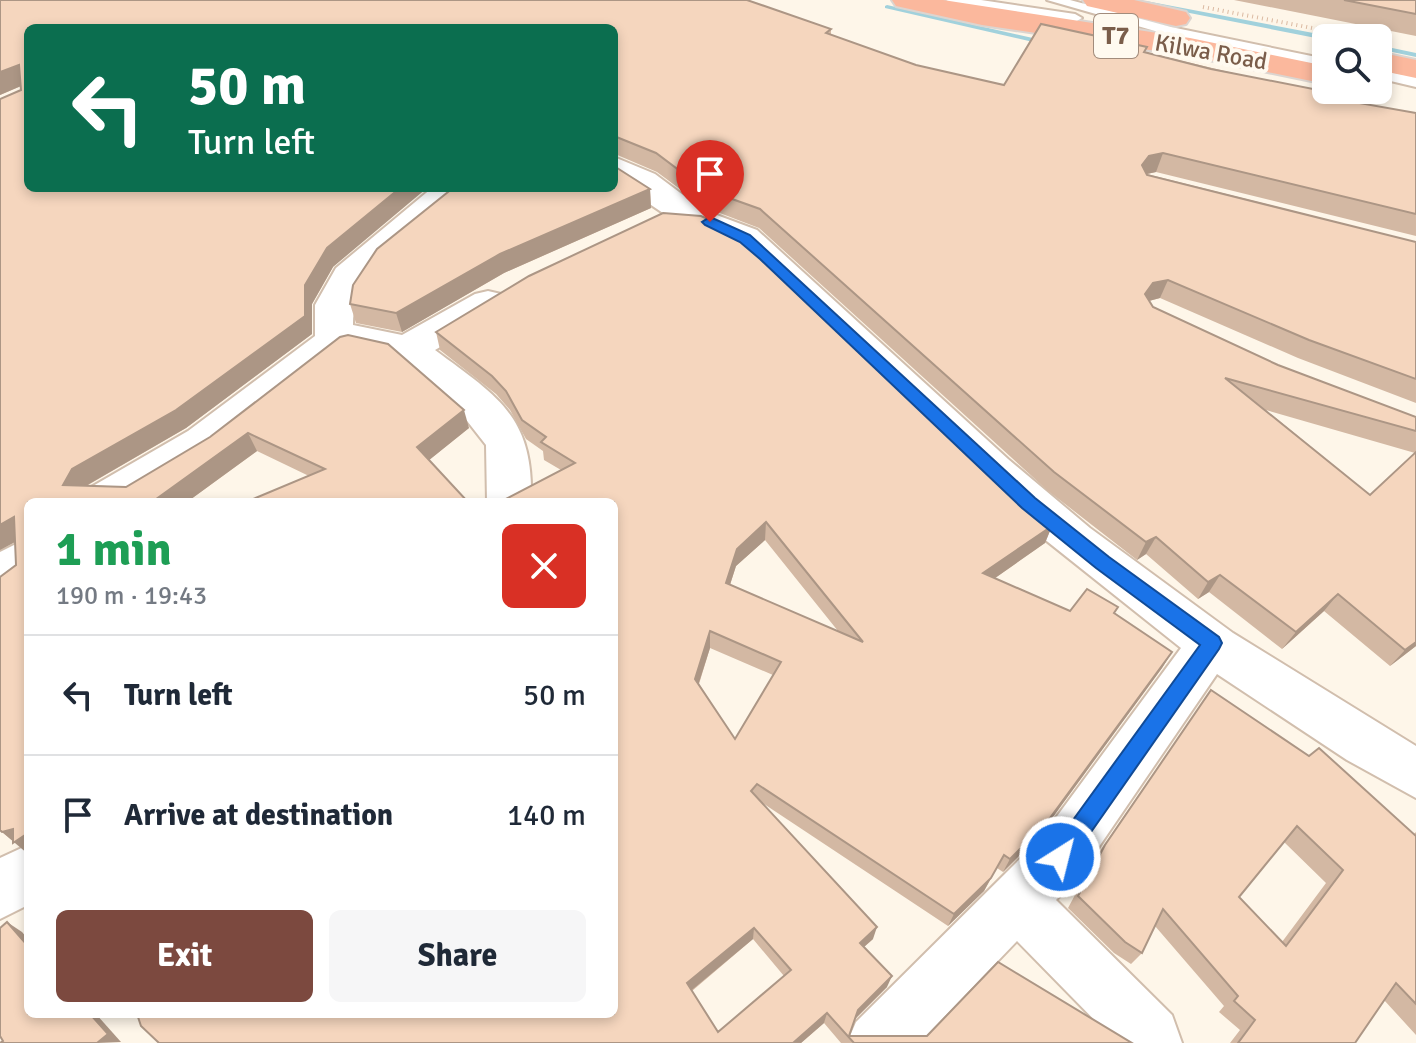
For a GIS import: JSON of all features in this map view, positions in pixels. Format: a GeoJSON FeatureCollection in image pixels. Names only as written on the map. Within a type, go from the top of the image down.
{"type":"FeatureCollection","features":[{"type":"Feature","properties":{"kind":"highway","name":"Kilwa Road"},"geometry":{"type":"LineString","coordinates":[[906,0],[982,17],[1190,47],[1312,72]]}},
{"type":"Feature","properties":{"kind":"highway","name":"Kilwa Road"},"geometry":{"type":"LineString","coordinates":[[1097,0],[1312,47]]}},
{"type":"Feature","properties":{"kind":"highway"},"geometry":{"type":"LineString","coordinates":[[1392,64],[1416,69]]}},
{"type":"Feature","properties":{"kind":"highway"},"geometry":{"type":"LineString","coordinates":[[1392,88],[1416,93]]}},
{"type":"Feature","properties":{"kind":"street"},"geometry":{"type":"LineString","coordinates":[[618,169],[643,181],[691,218]]}},
{"type":"Feature","properties":{"kind":"street"},"geometry":{"type":"LineString","coordinates":[[334,341],[334,305],[349,276],[447,192]]}},
{"type":"Feature","properties":{"kind":"street"},"geometry":{"type":"LineString","coordinates":[[635,228],[656,219],[691,218],[710,222],[745,238],[1029,503],[1103,563],[1212,643],[1416,774]]}},
{"type":"Feature","properties":{"kind":"street"},"geometry":{"type":"LineString","coordinates":[[407,349],[518,284]]}},
{"type":"Feature","properties":{"kind":"street"},"geometry":{"type":"LineString","coordinates":[[108,498],[203,442],[334,341],[355,338],[407,349],[495,424],[506,442],[511,463],[509,498]]}},
{"type":"Feature","properties":{"kind":"street"},"geometry":{"type":"LineString","coordinates":[[0,578],[24,559]]}},
{"type":"Feature","properties":{"kind":"street"},"geometry":{"type":"LineString","coordinates":[[877,1043],[1060,857],[1212,643]]}},
{"type":"Feature","properties":{"kind":"street"},"geometry":{"type":"LineString","coordinates":[[0,891],[24,875]]}},
{"type":"Feature","properties":{"kind":"street"},"geometry":{"type":"LineString","coordinates":[[1018,903],[1091,972],[1151,1036],[1152,1043]]}},
{"type":"Feature","properties":{"kind":"lane"},"geometry":{"type":"LineString","coordinates":[[953,0],[1169,31],[1312,60]]}},
{"type":"Feature","properties":{"kind":"lane"},"geometry":{"type":"LineString","coordinates":[[1054,0],[1169,31]]}},
{"type":"Feature","properties":{"kind":"lane"},"geometry":{"type":"LineString","coordinates":[[1392,77],[1416,82]]}},
{"type":"Feature","properties":{"kind":"path"},"geometry":{"type":"LineString","coordinates":[[1194,5],[1312,28]]}},
{"type":"Feature","properties":{"kind":"building"},"geometry":{"type":"Polygon","coordinates":[[[0,0],[747,0],[831,29],[826,33],[916,65],[1004,85],[1041,24],[1147,47],[1144,52],[1211,69],[1312,89],[1312,104],[1365,104],[1416,113],[1416,214],[1163,153],[1149,156],[1142,165],[1147,175],[1416,242],[1416,379],[1309,340],[1168,280],[1153,283],[1145,294],[1153,307],[1278,365],[1416,417],[1416,431],[1225,378],[1370,495],[1416,452],[1416,642],[1405,650],[1338,594],[1296,632],[1220,575],[1208,582],[1156,537],[1146,542],[1054,472],[760,209],[704,189],[656,153],[618,138],[618,24],[24,24],[24,192],[395,192],[327,248],[305,285],[305,316],[176,410],[72,469],[63,485],[126,487],[210,437],[340,337],[348,335],[388,344],[464,410],[417,447],[464,498],[256,498],[325,469],[248,433],[158,498],[24,498],[24,836],[13,843],[13,829],[0,830],[0,577],[16,565],[14,517],[0,525],[0,99],[21,90],[19,65],[0,72],[0,0]]]}},
{"type":"Feature","properties":{"kind":"building"},"geometry":{"type":"Polygon","coordinates":[[[1344,0],[1416,0],[1416,14],[1344,0]]]}},
{"type":"Feature","properties":{"kind":"building"},"geometry":{"type":"Polygon","coordinates":[[[618,169],[650,189],[500,254],[396,313],[350,304],[353,285],[377,249],[448,192],[618,192],[618,169]]]}},
{"type":"Feature","properties":{"kind":"building"},"geometry":{"type":"Polygon","coordinates":[[[663,213],[701,216],[732,230],[1018,499],[1052,526],[983,573],[1070,611],[1087,589],[1118,607],[1114,613],[1172,652],[1047,822],[1010,859],[1004,855],[991,878],[954,914],[757,784],[751,791],[877,927],[860,943],[892,976],[858,1010],[849,1036],[927,1036],[998,962],[1132,1043],[854,1043],[827,1013],[793,1043],[159,1043],[141,1026],[138,1018],[618,1018],[618,498],[508,498],[575,463],[541,442],[546,437],[522,420],[506,391],[492,376],[436,332],[529,276],[663,213]],[[766,522],[737,549],[726,583],[863,642],[766,522]],[[710,631],[695,679],[735,739],[781,662],[710,631]],[[754,928],[687,983],[718,1032],[791,970],[754,928]]]}},
{"type":"Feature","properties":{"kind":"building"},"geometry":{"type":"Polygon","coordinates":[[[1211,690],[1309,756],[1319,748],[1416,836],[1416,1004],[1396,983],[1355,1043],[1238,1043],[1255,1020],[1234,1001],[1238,996],[1163,909],[1142,953],[1125,942],[1078,896],[1105,845],[1211,690]],[[1297,826],[1239,897],[1286,946],[1343,870],[1297,826]]]}},
{"type":"Feature","properties":{"kind":"building"},"geometry":{"type":"Polygon","coordinates":[[[7,922],[24,941],[24,1018],[94,1018],[108,1034],[97,1043],[0,1043],[3,1041],[0,1036],[0,928],[7,922]]]}},
{"type":"Feature","properties":{"kind":"waterway"},"geometry":{"type":"LineString","coordinates":[[1146,3],[1312,35]]}},
{"type":"Feature","properties":{"kind":"waterway"},"geometry":{"type":"LineString","coordinates":[[887,7],[1046,43]]}},
{"type":"Feature","properties":{"kind":"waterway"},"geometry":{"type":"LineString","coordinates":[[1392,50],[1416,55]]}},
{"type":"Feature","properties":{"kind":"route"},"geometry":{"type":"LineString","coordinates":[[710,222],[745,238],[765,255],[1029,503],[1103,563],[1212,643],[1060,857]]}}]}
